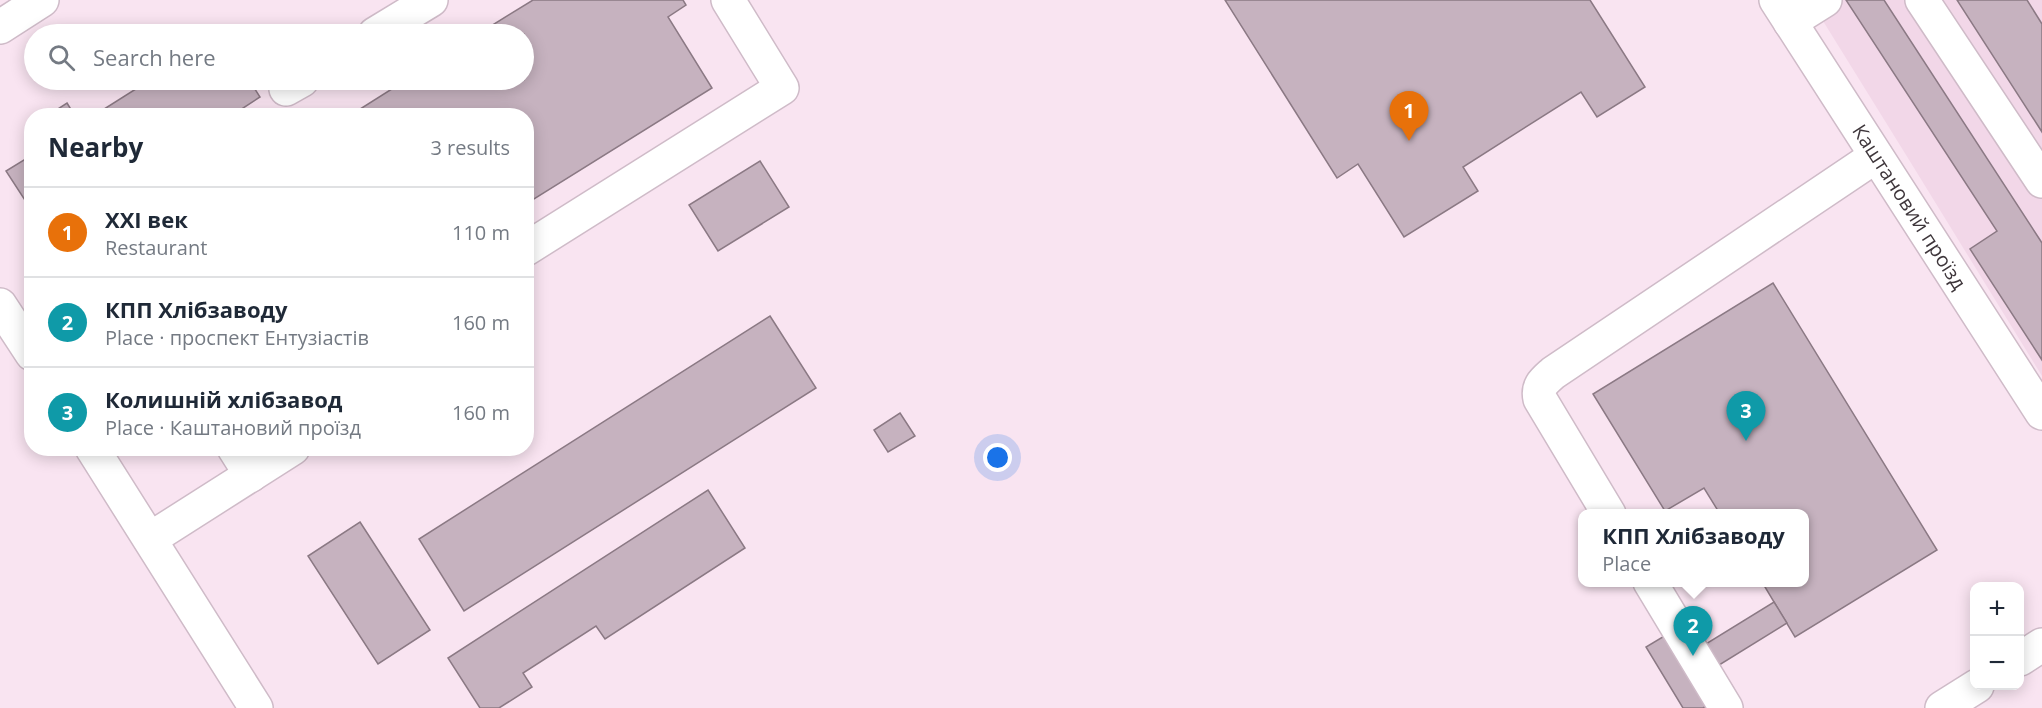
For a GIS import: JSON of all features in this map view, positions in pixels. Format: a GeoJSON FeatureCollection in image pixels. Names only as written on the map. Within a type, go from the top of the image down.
{"type":"FeatureCollection","features":[{"type":"Feature","properties":{"kind":"street"},"geometry":{"type":"LineString","coordinates":[[0,27],[42,0]]}},
{"type":"Feature","properties":{"kind":"street"},"geometry":{"type":"LineString","coordinates":[[391,24],[431,0]]}},
{"type":"Feature","properties":{"kind":"street"},"geometry":{"type":"LineString","coordinates":[[534,244],[782,88],[728,0]]}},
{"type":"Feature","properties":{"kind":"street"},"geometry":{"type":"LineString","coordinates":[[1783,11],[1824,0]]}},
{"type":"Feature","properties":{"kind":"street"},"geometry":{"type":"LineString","coordinates":[[1922,0],[2042,181]]}},
{"type":"Feature","properties":{"kind":"street","name":"Каштановий проїзд"},"geometry":{"type":"LineString","coordinates":[[1783,11],[2042,414]]}},
{"type":"Feature","properties":{"kind":"street"},"geometry":{"type":"LineString","coordinates":[[1607,509],[1540,399],[1538,391],[1542,383],[1876,156]]}},
{"type":"Feature","properties":{"kind":"street"},"geometry":{"type":"LineString","coordinates":[[0,305],[24,342]]}},
{"type":"Feature","properties":{"kind":"street"},"geometry":{"type":"LineString","coordinates":[[97,456],[256,708]]}},
{"type":"Feature","properties":{"kind":"street"},"geometry":{"type":"LineString","coordinates":[[150,539],[242,462],[264,456]]}},
{"type":"Feature","properties":{"kind":"street"},"geometry":{"type":"LineString","coordinates":[[1653,587],[1726,708]]}},
{"type":"Feature","properties":{"kind":"street"},"geometry":{"type":"LineString","coordinates":[[2024,656],[2042,645]]}},
{"type":"Feature","properties":{"kind":"street"},"geometry":{"type":"LineString","coordinates":[[1942,708],[1971,690]]}},
{"type":"Feature","properties":{"kind":"shaded area"},"geometry":{"type":"Polygon","coordinates":[[[1810,0],[2042,0],[2042,376],[1911,163],[1810,0]]]}},
{"type":"Feature","properties":{"kind":"building"},"geometry":{"type":"Polygon","coordinates":[[[533,0],[683,0],[686,5],[668,17],[712,88],[534,199],[534,108],[362,108],[390,90],[534,90],[534,24],[494,24],[533,0]]]}},
{"type":"Feature","properties":{"kind":"building"},"geometry":{"type":"Polygon","coordinates":[[[1225,0],[1590,0],[1645,87],[1597,117],[1581,92],[1463,167],[1478,191],[1404,237],[1358,164],[1337,178],[1225,0]]]}},
{"type":"Feature","properties":{"kind":"building"},"geometry":{"type":"Polygon","coordinates":[[[1846,0],[1884,0],[2042,243],[2042,360],[1970,249],[1997,231],[1846,0]]]}},
{"type":"Feature","properties":{"kind":"building"},"geometry":{"type":"Polygon","coordinates":[[[1957,0],[2027,0],[2042,24],[2042,132],[1957,0]]]}},
{"type":"Feature","properties":{"kind":"building"},"geometry":{"type":"Polygon","coordinates":[[[134,90],[255,90],[260,97],[243,108],[106,108],[134,90]]]}},
{"type":"Feature","properties":{"kind":"building"},"geometry":{"type":"Polygon","coordinates":[[[67,103],[70,108],[59,108],[67,103]]]}},
{"type":"Feature","properties":{"kind":"building"},"geometry":{"type":"Polygon","coordinates":[[[24,160],[24,199],[6,171],[24,160]]]}},
{"type":"Feature","properties":{"kind":"building"},"geometry":{"type":"Polygon","coordinates":[[[760,161],[789,207],[718,251],[689,205],[760,161]]]}},
{"type":"Feature","properties":{"kind":"building"},"geometry":{"type":"Polygon","coordinates":[[[1773,283],[1937,550],[1795,637],[1765,587],[1809,587],[1809,509],[1717,509],[1704,488],[1668,509],[1664,509],[1593,394],[1773,283]]]}},
{"type":"Feature","properties":{"kind":"building"},"geometry":{"type":"Polygon","coordinates":[[[770,316],[816,388],[464,611],[419,539],[770,316]]]}},
{"type":"Feature","properties":{"kind":"building"},"geometry":{"type":"Polygon","coordinates":[[[900,413],[915,436],[888,452],[874,430],[900,413]]]}},
{"type":"Feature","properties":{"kind":"building"},"geometry":{"type":"Polygon","coordinates":[[[708,490],[745,548],[605,639],[596,626],[523,673],[532,687],[499,708],[480,708],[448,658],[708,490]]]}},
{"type":"Feature","properties":{"kind":"building"},"geometry":{"type":"Polygon","coordinates":[[[360,522],[430,630],[378,664],[308,556],[360,522]]]}},
{"type":"Feature","properties":{"kind":"building"},"geometry":{"type":"Polygon","coordinates":[[[1774,602],[1787,623],[1719,665],[1734,689],[1703,708],[1683,708],[1646,647],[1691,620],[1706,644],[1774,602]]]}},
{"type":"Feature","properties":{"kind":"place","name":"XXI век"},"geometry":{"type":"Point","coordinates":[1409,141]}},
{"type":"Feature","properties":{"kind":"place","name":"Колишній хлібзавод"},"geometry":{"type":"Point","coordinates":[1746,441]}},
{"type":"Feature","properties":{"kind":"place","name":"КПП Хлібзаводу"},"geometry":{"type":"Point","coordinates":[1693,656]}}]}
